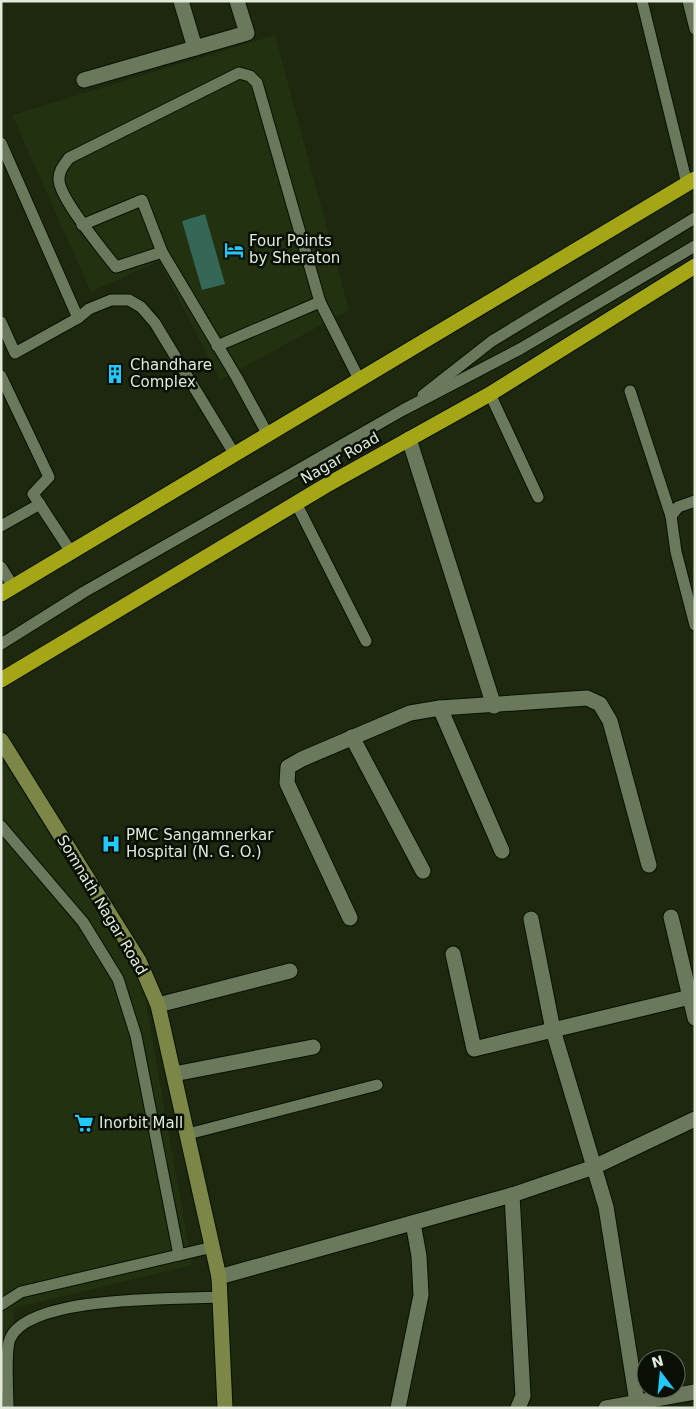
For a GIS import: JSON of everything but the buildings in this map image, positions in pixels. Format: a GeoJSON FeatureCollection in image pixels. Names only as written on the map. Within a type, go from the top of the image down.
{"type":"FeatureCollection","features":[{"type":"Feature","properties":{"kind":"highway"},"geometry":{"type":"LineString","coordinates":[[7,590],[360,381],[691,181]]}},
{"type":"Feature","properties":{"kind":"highway","name":"Nagar Road"},"geometry":{"type":"LineString","coordinates":[[1,680],[296,503],[490,394],[695,266]]}},
{"type":"Feature","properties":{"kind":"street"},"geometry":{"type":"LineString","coordinates":[[180,1],[195,48]]}},
{"type":"Feature","properties":{"kind":"street"},"geometry":{"type":"LineString","coordinates":[[84,80],[247,33],[237,1]]}},
{"type":"Feature","properties":{"kind":"street"},"geometry":{"type":"LineString","coordinates":[[409,439],[494,706]]}},
{"type":"Feature","properties":{"kind":"street"},"geometry":{"type":"LineString","coordinates":[[350,918],[287,783],[288,767],[302,759],[410,713],[440,708],[494,706],[586,698],[600,704],[610,722],[649,865]]}},
{"type":"Feature","properties":{"kind":"street"},"geometry":{"type":"LineString","coordinates":[[440,708],[502,851]]}},
{"type":"Feature","properties":{"kind":"street"},"geometry":{"type":"LineString","coordinates":[[352,738],[423,871]]}},
{"type":"Feature","properties":{"kind":"street","name":"Somnath Nagar Road"},"geometry":{"type":"LineString","coordinates":[[1,740],[139,961],[158,1005],[220,1277],[225,1408]]}},
{"type":"Feature","properties":{"kind":"street"},"geometry":{"type":"LineString","coordinates":[[671,916],[695,1018]]}},
{"type":"Feature","properties":{"kind":"street"},"geometry":{"type":"LineString","coordinates":[[531,919],[553,1030],[606,1207],[637,1402]]}},
{"type":"Feature","properties":{"kind":"street"},"geometry":{"type":"LineString","coordinates":[[452,954],[474,1049],[690,997]]}},
{"type":"Feature","properties":{"kind":"street"},"geometry":{"type":"LineString","coordinates":[[158,1005],[290,971]]}},
{"type":"Feature","properties":{"kind":"street"},"geometry":{"type":"LineString","coordinates":[[174,1074],[313,1047]]}},
{"type":"Feature","properties":{"kind":"street"},"geometry":{"type":"LineString","coordinates":[[220,1277],[512,1195],[594,1167],[695,1118]]}},
{"type":"Feature","properties":{"kind":"street"},"geometry":{"type":"LineString","coordinates":[[512,1195],[524,1396],[518,1408]]}},
{"type":"Feature","properties":{"kind":"street"},"geometry":{"type":"LineString","coordinates":[[398,1408],[421,1295],[419,1256],[413,1223]]}},
{"type":"Feature","properties":{"kind":"street"},"geometry":{"type":"LineString","coordinates":[[606,1408],[695,1392]]}},
{"type":"Feature","properties":{"kind":"lane"},"geometry":{"type":"LineString","coordinates":[[642,1],[691,181]]}},
{"type":"Feature","properties":{"kind":"lane"},"geometry":{"type":"LineString","coordinates":[[688,1],[695,30]]}},
{"type":"Feature","properties":{"kind":"lane"},"geometry":{"type":"LineString","coordinates":[[162,252],[116,267],[82,225],[58,181],[61,168],[69,158],[238,73],[250,76],[257,83],[320,302],[360,381]]}},
{"type":"Feature","properties":{"kind":"lane"},"geometry":{"type":"LineString","coordinates":[[1,143],[78,318]]}},
{"type":"Feature","properties":{"kind":"lane"},"geometry":{"type":"LineString","coordinates":[[82,225],[142,200],[162,252],[216,346],[237,378],[268,435]]}},
{"type":"Feature","properties":{"kind":"lane"},"geometry":{"type":"LineString","coordinates":[[403,410],[492,342],[695,218]]}},
{"type":"Feature","properties":{"kind":"lane"},"geometry":{"type":"LineString","coordinates":[[1,644],[84,592],[403,410],[520,348],[695,246]]}},
{"type":"Feature","properties":{"kind":"lane"},"geometry":{"type":"LineString","coordinates":[[1,322],[15,353],[78,318],[89,309],[111,300],[128,300],[141,307],[155,323],[235,455]]}},
{"type":"Feature","properties":{"kind":"lane"},"geometry":{"type":"LineString","coordinates":[[216,346],[320,302]]}},
{"type":"Feature","properties":{"kind":"lane"},"geometry":{"type":"LineString","coordinates":[[1,376],[47,469],[49,477],[33,494],[71,552]]}},
{"type":"Feature","properties":{"kind":"lane"},"geometry":{"type":"LineString","coordinates":[[630,391],[671,516],[675,544],[695,626]]}},
{"type":"Feature","properties":{"kind":"lane"},"geometry":{"type":"LineString","coordinates":[[490,394],[538,497]]}},
{"type":"Feature","properties":{"kind":"lane"},"geometry":{"type":"LineString","coordinates":[[671,516],[678,507],[695,501]]}},
{"type":"Feature","properties":{"kind":"lane"},"geometry":{"type":"LineString","coordinates":[[296,503],[366,641]]}},
{"type":"Feature","properties":{"kind":"lane"},"geometry":{"type":"LineString","coordinates":[[1,526],[40,504]]}},
{"type":"Feature","properties":{"kind":"lane"},"geometry":{"type":"LineString","coordinates":[[1,567],[7,590]]}},
{"type":"Feature","properties":{"kind":"lane"},"geometry":{"type":"LineString","coordinates":[[1,826],[83,922],[118,979],[136,1036],[179,1255]]}},
{"type":"Feature","properties":{"kind":"lane"},"geometry":{"type":"LineString","coordinates":[[188,1134],[377,1085]]}},
{"type":"Feature","properties":{"kind":"lane"},"geometry":{"type":"LineString","coordinates":[[1,1305],[21,1292],[213,1247]]}},
{"type":"Feature","properties":{"kind":"lane"},"geometry":{"type":"LineString","coordinates":[[8,1408],[9,1340],[15,1330],[28,1320],[45,1312],[116,1301],[220,1297]]}},
{"type":"Feature","properties":{"kind":"shaded area","name":"Four Points by Sheraton"},"geometry":{"type":"Polygon","coordinates":[[[275,35],[349,310],[220,380],[159,261],[91,292],[12,115],[275,35]]]}},
{"type":"Feature","properties":{"kind":"shaded area"},"geometry":{"type":"Polygon","coordinates":[[[205,214],[225,284],[202,290],[182,221],[205,214]]]}},
{"type":"Feature","properties":{"kind":"shaded area","name":"Inorbit Mall"},"geometry":{"type":"Polygon","coordinates":[[[5,764],[142,981],[192,1265],[14,1308],[11,1408],[1,1408],[1,766],[5,764]]]}},
{"type":"Feature","properties":{"kind":"place","name":"Four Points by Sheraton"},"geometry":{"type":"Point","coordinates":[234,250]}},
{"type":"Feature","properties":{"kind":"place","name":"Chandhare Complex"},"geometry":{"type":"Point","coordinates":[115,374]}},
{"type":"Feature","properties":{"kind":"place","name":"PMC Sangamnerkar Hospital (N. G. O.)"},"geometry":{"type":"Point","coordinates":[111,844]}},
{"type":"Feature","properties":{"kind":"place","name":"Inorbit Mall"},"geometry":{"type":"Point","coordinates":[84,1123]}}]}
